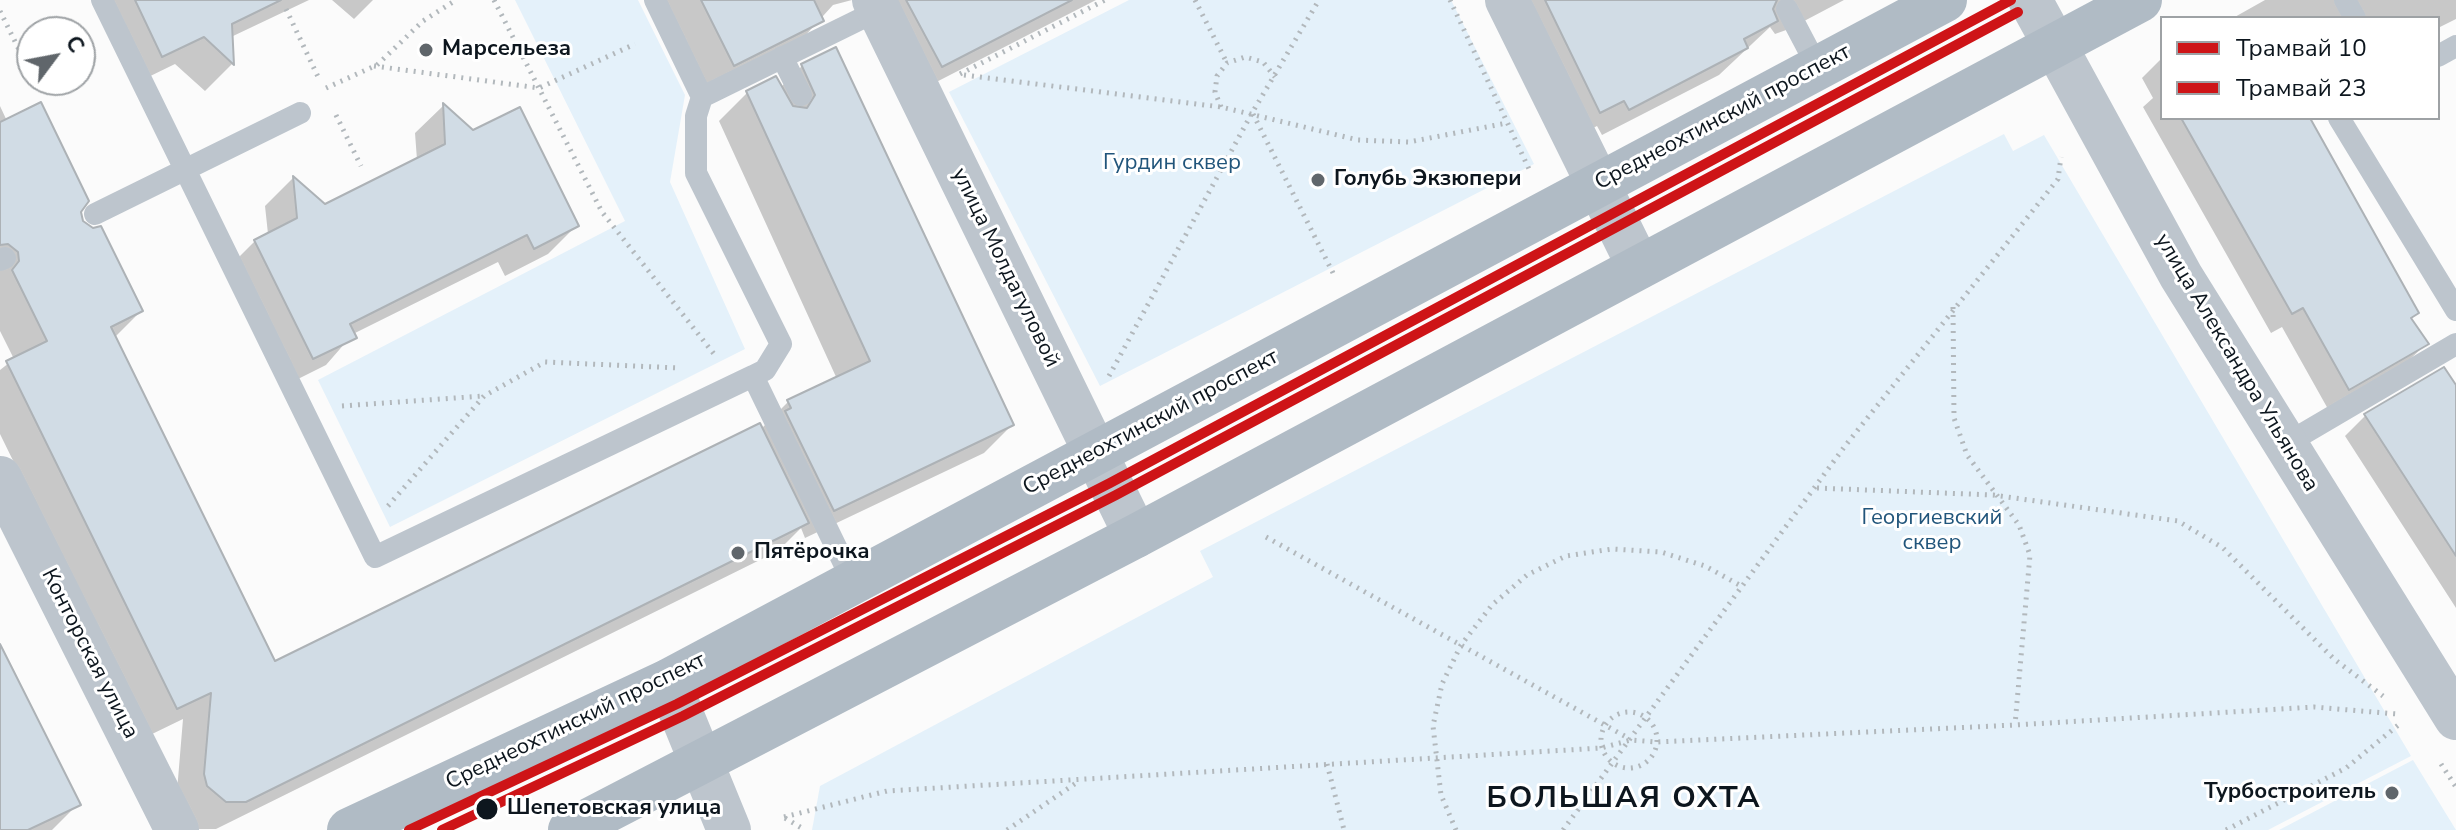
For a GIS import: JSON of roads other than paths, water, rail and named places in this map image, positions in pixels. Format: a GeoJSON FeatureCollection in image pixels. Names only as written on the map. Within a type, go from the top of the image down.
{"type":"FeatureCollection","features":[{"type":"Feature","properties":{"kind":"main road","name":"Среднеохтинский проспект"},"geometry":{"type":"LineString","coordinates":[[349,830],[668,681],[1945,0]]}},
{"type":"Feature","properties":{"kind":"main road"},"geometry":{"type":"LineString","coordinates":[[570,830],[1136,536],[2140,0]]}},
{"type":"Feature","properties":{"kind":"street"},"geometry":{"type":"LineString","coordinates":[[1507,0],[1639,267]]}},
{"type":"Feature","properties":{"kind":"street","name":"улица Александра Ульянова"},"geometry":{"type":"LineString","coordinates":[[2030,0],[2181,276],[2456,718]]}},
{"type":"Feature","properties":{"kind":"street","name":"улица Молдагуловой"},"geometry":{"type":"LineString","coordinates":[[876,5],[1136,536]]}},
{"type":"Feature","properties":{"kind":"street","name":"Конторская улица"},"geometry":{"type":"LineString","coordinates":[[0,478],[177,830]]}},
{"type":"Feature","properties":{"kind":"street"},"geometry":{"type":"LineString","coordinates":[[668,681],[729,830]]}},
{"type":"Feature","properties":{"kind":"lane"},"geometry":{"type":"LineString","coordinates":[[102,0],[375,557],[765,370],[781,344],[696,173],[696,116],[702,97],[655,0]]}},
{"type":"Feature","properties":{"kind":"lane"},"geometry":{"type":"LineString","coordinates":[[702,97],[876,5]]}},
{"type":"Feature","properties":{"kind":"lane"},"geometry":{"type":"LineString","coordinates":[[1787,9],[1818,68]]}},
{"type":"Feature","properties":{"kind":"lane"},"geometry":{"type":"LineString","coordinates":[[782,57],[801,95]]}},
{"type":"Feature","properties":{"kind":"lane"},"geometry":{"type":"LineString","coordinates":[[95,214],[300,113]]}},
{"type":"Feature","properties":{"kind":"lane"},"geometry":{"type":"LineString","coordinates":[[2340,120],[2456,310]]}},
{"type":"Feature","properties":{"kind":"lane"},"geometry":{"type":"LineString","coordinates":[[2284,445],[2456,344]]}},
{"type":"Feature","properties":{"kind":"lane"},"geometry":{"type":"LineString","coordinates":[[753,376],[853,582]]}},
{"type":"Feature","properties":{"kind":"tram line","name":"10"},"geometry":{"type":"LineString","coordinates":[[409,830],[677,704],[1110,483],[2011,0]]}},
{"type":"Feature","properties":{"kind":"tram line","name":"23"},"geometry":{"type":"LineString","coordinates":[[442,830],[683,716],[1116,495],[2018,12]]}},
{"type":"Feature","properties":{"kind":"place","name":"Марсельеза"},"geometry":{"type":"Point","coordinates":[426,50]}},
{"type":"Feature","properties":{"kind":"place","name":"Голубь Экзюпери"},"geometry":{"type":"Point","coordinates":[1318,180]}},
{"type":"Feature","properties":{"kind":"place","name":"Пятёрочка"},"geometry":{"type":"Point","coordinates":[738,553]}},
{"type":"Feature","properties":{"kind":"place","name":"Турбостроитель"},"geometry":{"type":"Point","coordinates":[2392,793]}},
{"type":"Feature","properties":{"kind":"place","name":"Шепетовская улица"},"geometry":{"type":"Point","coordinates":[487,809]}},
{"type":"Feature","properties":{"kind":"district","name":"БОЛЬШАЯ ОХТА"},"geometry":{"type":"Point","coordinates":[1624,800]}},
{"type":"Feature","properties":{"kind":"park label","name":"Гурдин сквер"},"geometry":{"type":"Point","coordinates":[1172,164]}},
{"type":"Feature","properties":{"kind":"park label","name":"Георгиевский сквер"},"geometry":{"type":"Point","coordinates":[1932,532]}}]}
